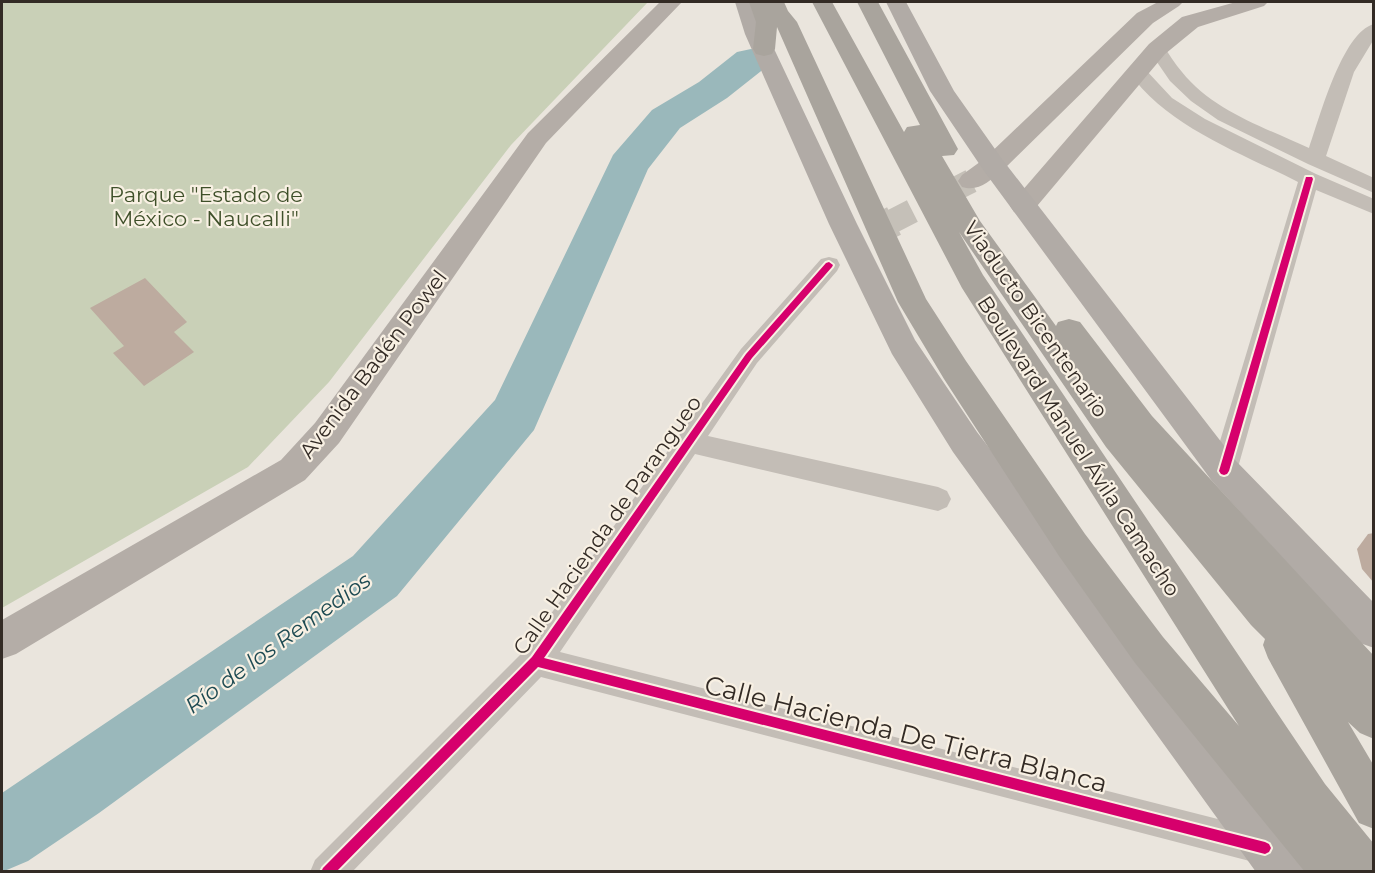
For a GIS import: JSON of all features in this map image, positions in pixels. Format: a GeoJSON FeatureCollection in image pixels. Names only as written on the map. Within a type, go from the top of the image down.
{"type":"FeatureCollection","features":[{"type":"Feature","properties":{"kind":"highway","name":"Boulevard Manuel Ávila Camacho"},"geometry":{"type":"LineString","coordinates":[[822,2],[972,281],[1310,799],[1367,872]]}},
{"type":"Feature","properties":{"kind":"highway","name":"Viaducto Bicentenario"},"geometry":{"type":"LineString","coordinates":[[845,2],[875,61],[970,227],[1118,437],[1264,612],[1374,719]]}},
{"type":"Feature","properties":{"kind":"highway"},"geometry":{"type":"LineString","coordinates":[[868,2],[912,91],[988,219],[1140,424],[1374,686]]}},
{"type":"Feature","properties":{"kind":"highway"},"geometry":{"type":"LineString","coordinates":[[881,2],[903,49],[912,91]]}},
{"type":"Feature","properties":{"kind":"highway"},"geometry":{"type":"LineString","coordinates":[[764,49],[767,22],[781,5]]}},
{"type":"Feature","properties":{"kind":"highway"},"geometry":{"type":"LineString","coordinates":[[781,5],[814,28],[842,43]]}},
{"type":"Feature","properties":{"kind":"highway"},"geometry":{"type":"LineString","coordinates":[[781,5],[811,79],[913,302],[955,370],[1072,545],[1149,650],[1334,872]]}},
{"type":"Feature","properties":{"kind":"highway","name":"Viaducto Bicentenario"},"geometry":{"type":"LineString","coordinates":[[1264,612],[1374,808]]}},
{"type":"Feature","properties":{"kind":"main road","name":"Avenida Badén Powel"},"geometry":{"type":"LineString","coordinates":[[2,642],[293,470],[327,433],[537,138],[671,2]]}},
{"type":"Feature","properties":{"kind":"main road"},"geometry":{"type":"LineString","coordinates":[[745,2],[764,49],[903,346],[965,442],[1275,860]]}},
{"type":"Feature","properties":{"kind":"main road"},"geometry":{"type":"LineString","coordinates":[[896,2],[942,91],[977,174],[1023,206],[1224,471],[1374,630]]}},
{"type":"Feature","properties":{"kind":"main road"},"geometry":{"type":"LineString","coordinates":[[977,174],[1145,18],[1172,2]]}},
{"type":"Feature","properties":{"kind":"main road"},"geometry":{"type":"LineString","coordinates":[[1023,206],[1157,49],[1190,22],[1223,5],[1257,2]]}},
{"type":"Feature","properties":{"kind":"street"},"geometry":{"type":"LineString","coordinates":[[1224,471],[1312,170],[1351,56],[1362,39],[1374,29]]}},
{"type":"Feature","properties":{"kind":"street"},"geometry":{"type":"LineString","coordinates":[[1157,49],[1176,77],[1197,97],[1374,207]]}},
{"type":"Feature","properties":{"kind":"street"},"geometry":{"type":"LineString","coordinates":[[1138,72],[1165,102],[1198,123],[1312,170],[1374,186]]}},
{"type":"Feature","properties":{"kind":"street","name":"Calle Hacienda de Parangueo"},"geometry":{"type":"LineString","coordinates":[[327,872],[537,661],[749,356],[854,238]]}},
{"type":"Feature","properties":{"kind":"street"},"geometry":{"type":"LineString","coordinates":[[688,442],[939,499]]}},
{"type":"Feature","properties":{"kind":"street","name":"Calle Hacienda De Tierra Blanca"},"geometry":{"type":"LineString","coordinates":[[537,661],[1275,860]]}},
{"type":"Feature","properties":{"kind":"green space","name":"Parque \"Estado de México - Naucalli\""},"geometry":{"type":"Polygon","coordinates":[[[2,2],[648,2],[511,145],[329,382],[248,467],[2,608],[2,2]]]}},
{"type":"Feature","properties":{"kind":"building"},"geometry":{"type":"Polygon","coordinates":[[[145,278],[187,322],[174,332],[194,352],[144,386],[113,353],[124,346],[90,308],[145,278]]]}},
{"type":"Feature","properties":{"kind":"building"},"geometry":{"type":"Polygon","coordinates":[[[1374,533],[1374,583],[1362,569],[1357,549],[1368,534],[1374,533]]]}},
{"type":"Feature","properties":{"kind":"waterway","name":"Río de los Remedios"},"geometry":{"type":"LineString","coordinates":[[2,835],[74,788],[375,576],[515,414],[628,165],[666,119],[713,90],[751,60]]}},
{"type":"Feature","properties":{"kind":"tunnel"},"geometry":{"type":"LineString","coordinates":[[891,222],[971,181]]}},
{"type":"Feature","properties":{"kind":"tunnel"},"geometry":{"type":"LineString","coordinates":[[874,231],[894,221]]}},
{"type":"Feature","properties":{"kind":"cycle path"},"geometry":{"type":"LineString","coordinates":[[1224,471],[1309,179]]}},
{"type":"Feature","properties":{"kind":"cycle path"},"geometry":{"type":"LineString","coordinates":[[327,872],[536,661],[749,356],[829,265]]}},
{"type":"Feature","properties":{"kind":"cycle path"},"geometry":{"type":"LineString","coordinates":[[536,661],[1265,848]]}}]}
